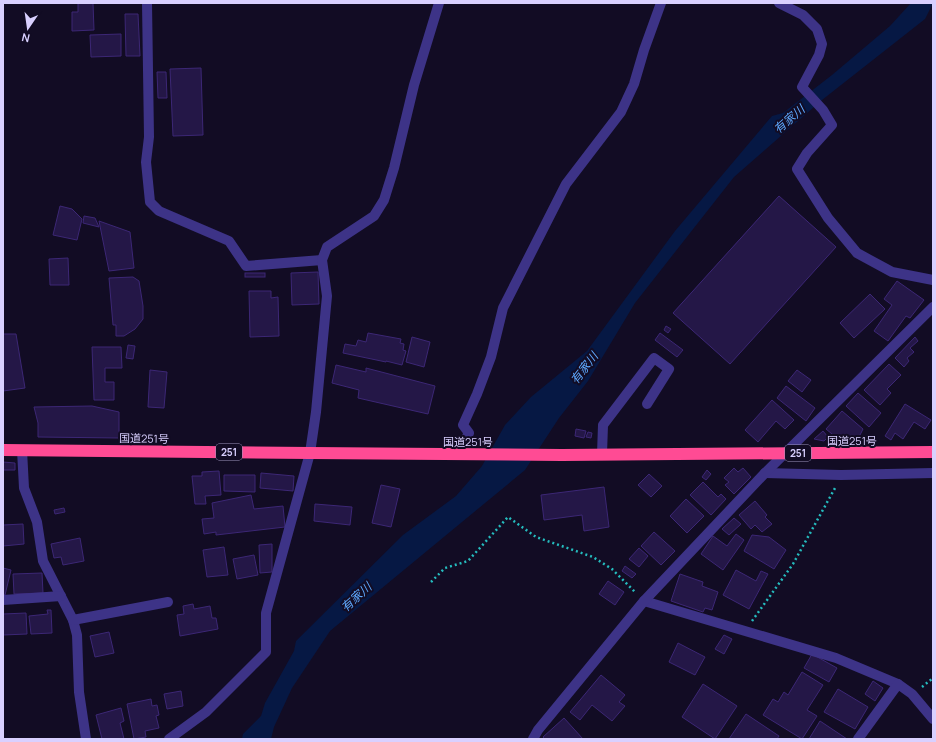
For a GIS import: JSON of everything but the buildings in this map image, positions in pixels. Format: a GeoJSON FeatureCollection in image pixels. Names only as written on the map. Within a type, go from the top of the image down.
{"type":"FeatureCollection","features":[{"type":"Feature","properties":{"kind":"highway","name":"国道251号"},"geometry":{"type":"LineString","coordinates":[[3,450],[562,455],[933,452]]}},
{"type":"Feature","properties":{"kind":"street"},"geometry":{"type":"LineString","coordinates":[[147,3],[150,137],[146,162],[150,202],[159,211],[229,241],[246,266],[322,260]]}},
{"type":"Feature","properties":{"kind":"street"},"geometry":{"type":"LineString","coordinates":[[170,739],[206,712],[266,652],[266,613],[310,453],[316,412],[327,296],[322,260],[327,247],[374,216],[384,200],[394,168],[414,85],[439,3]]}},
{"type":"Feature","properties":{"kind":"street"},"geometry":{"type":"LineString","coordinates":[[465,440],[469,433],[463,424],[477,394],[491,357],[503,308],[566,184],[621,112],[634,84],[644,50],[661,3]]}},
{"type":"Feature","properties":{"kind":"street"},"geometry":{"type":"LineString","coordinates":[[779,3],[803,15],[817,29],[822,44],[819,55],[802,87],[823,110],[832,125],[807,153],[797,169],[828,218],[858,253],[892,272],[933,280]]}},
{"type":"Feature","properties":{"kind":"street"},"geometry":{"type":"LineString","coordinates":[[533,739],[538,730],[644,601],[765,473],[933,307]]}},
{"type":"Feature","properties":{"kind":"street"},"geometry":{"type":"LineString","coordinates":[[602,454],[603,425],[654,358],[669,369],[647,404]]}},
{"type":"Feature","properties":{"kind":"street"},"geometry":{"type":"LineString","coordinates":[[22,450],[24,488],[37,522],[43,561],[73,620],[77,635],[79,692],[86,739]]}},
{"type":"Feature","properties":{"kind":"street"},"geometry":{"type":"LineString","coordinates":[[765,473],[842,475],[933,473]]}},
{"type":"Feature","properties":{"kind":"street"},"geometry":{"type":"LineString","coordinates":[[3,600],[61,596]]}},
{"type":"Feature","properties":{"kind":"street"},"geometry":{"type":"LineString","coordinates":[[644,601],[836,658],[898,684],[912,694],[933,719]]}},
{"type":"Feature","properties":{"kind":"street"},"geometry":{"type":"LineString","coordinates":[[73,620],[168,602]]}},
{"type":"Feature","properties":{"kind":"street"},"geometry":{"type":"LineString","coordinates":[[858,739],[898,684]]}},
{"type":"Feature","properties":{"kind":"path"},"geometry":{"type":"LineString","coordinates":[[745,632],[793,564],[842,475]]}},
{"type":"Feature","properties":{"kind":"path"},"geometry":{"type":"LineString","coordinates":[[431,582],[445,568],[468,561],[508,517],[536,537],[593,556],[612,569],[644,601]]}},
{"type":"Feature","properties":{"kind":"water","name":"有家川"},"geometry":{"type":"Polygon","coordinates":[[[911,3],[933,3],[925,19],[822,100],[734,177],[635,303],[588,381],[559,418],[525,470],[330,631],[292,688],[274,727],[271,739],[242,739],[243,734],[261,716],[265,703],[294,651],[296,641],[403,535],[456,496],[482,466],[505,425],[531,397],[587,351],[675,231],[772,116],[783,113],[832,75],[890,26],[911,3]]]}}]}
